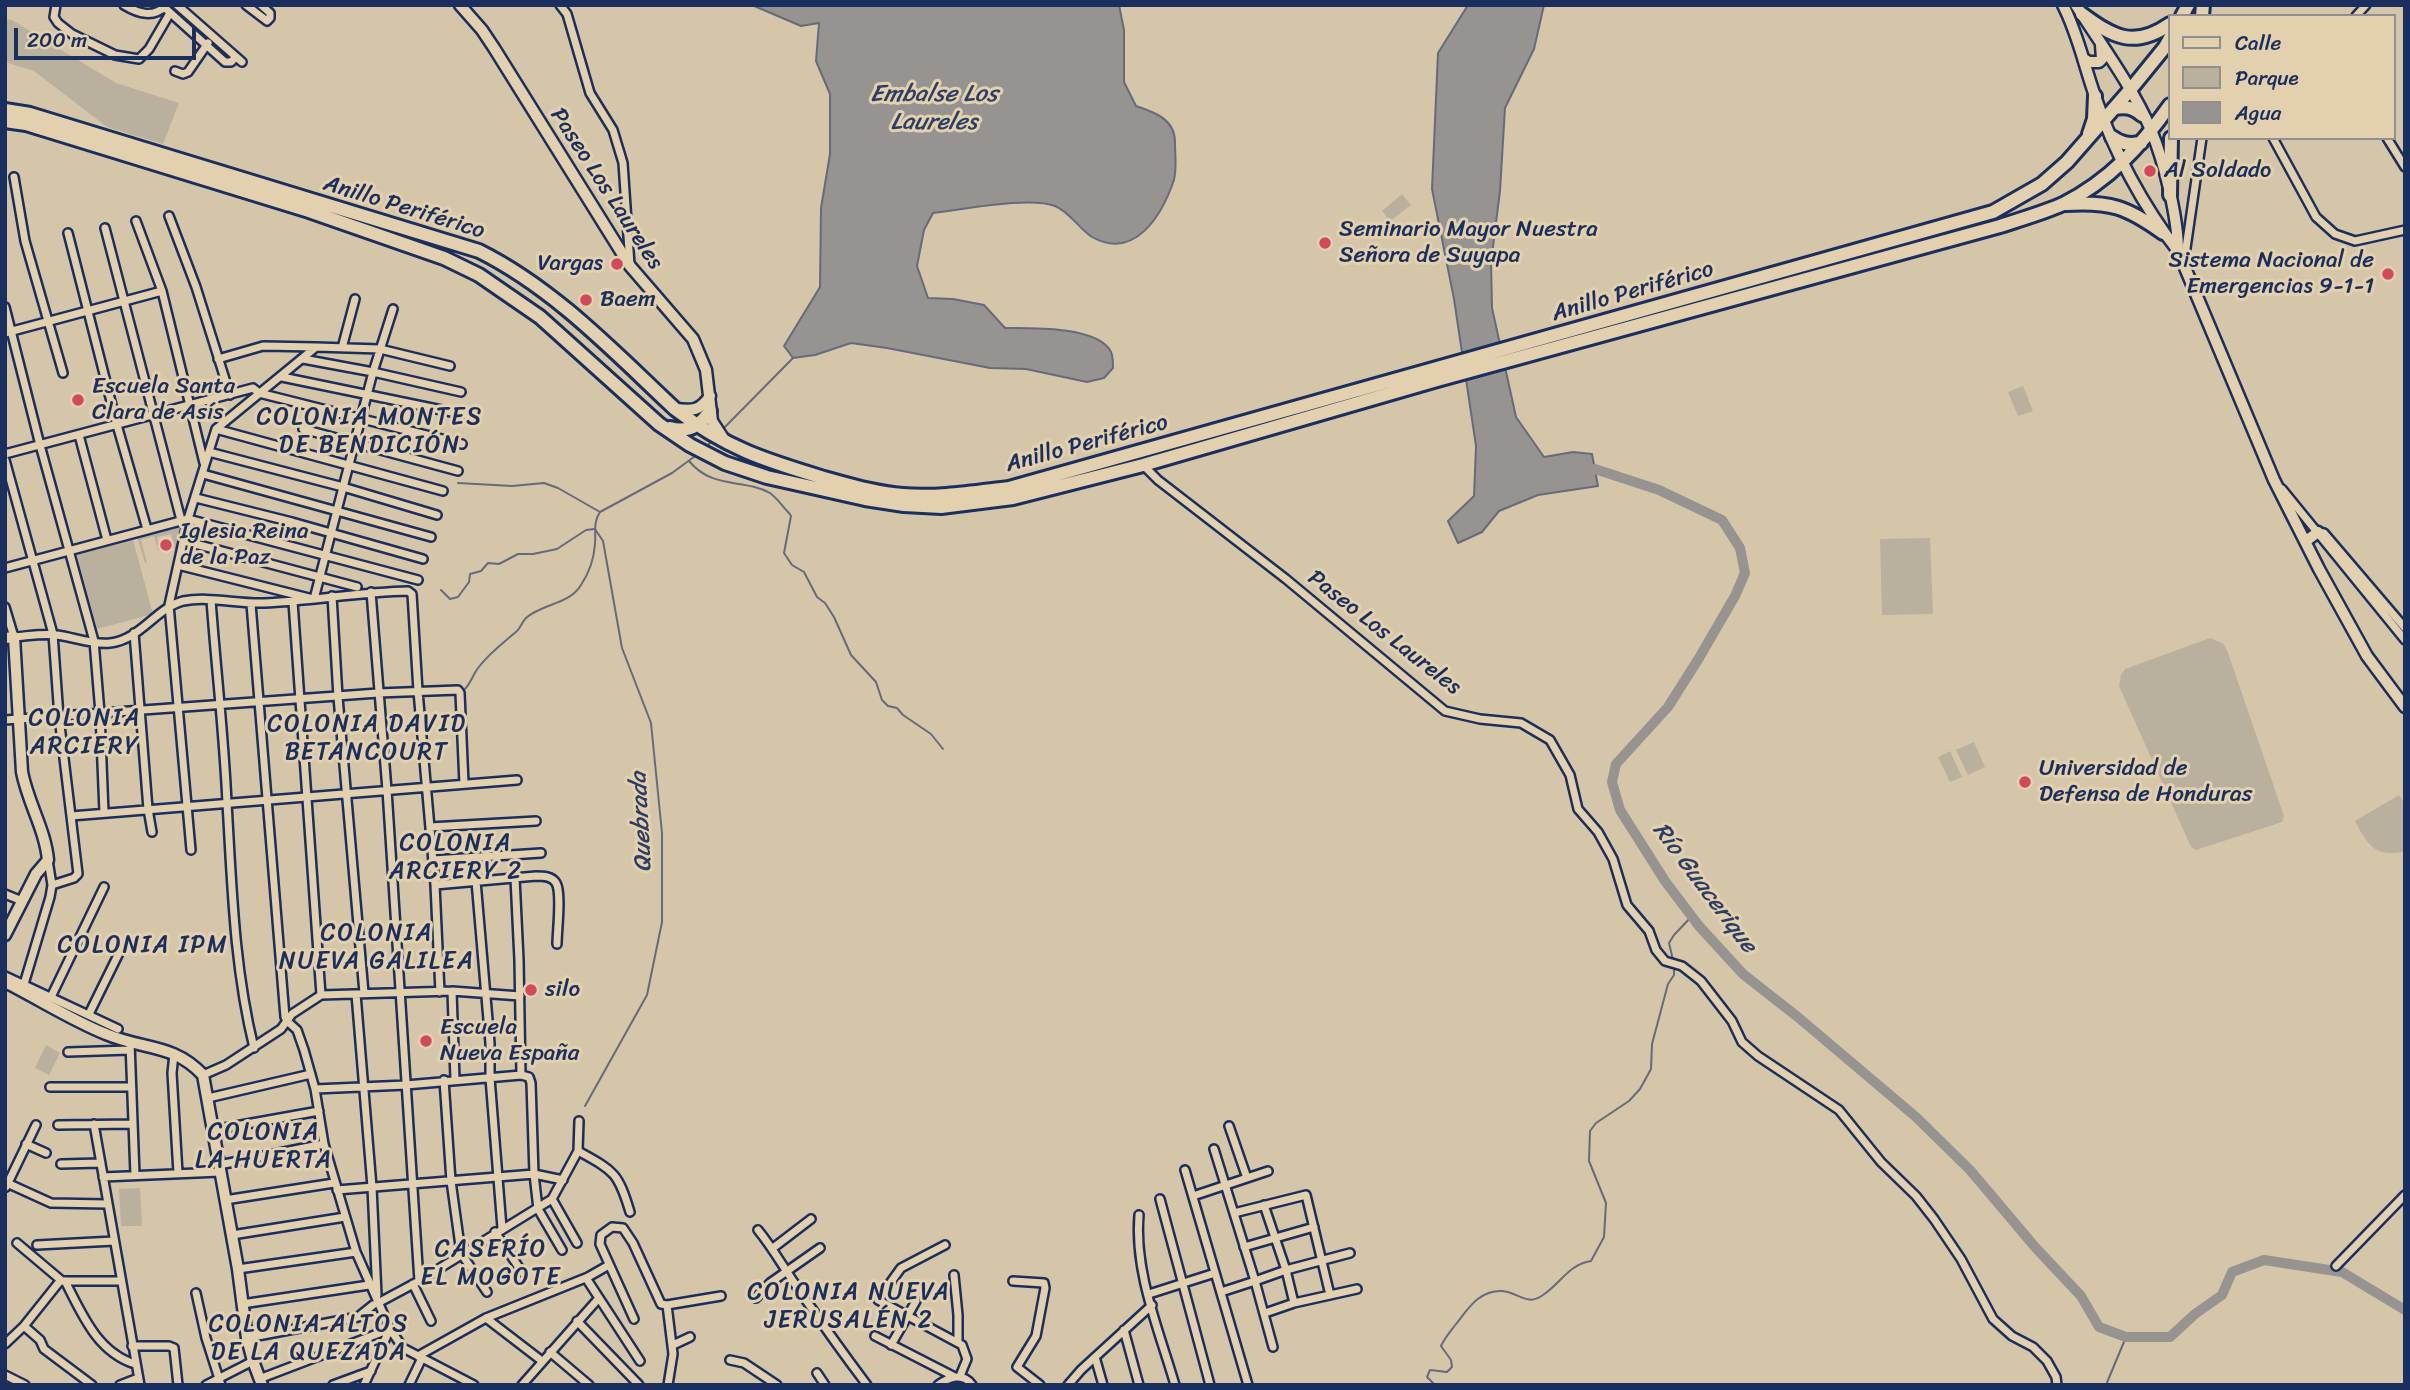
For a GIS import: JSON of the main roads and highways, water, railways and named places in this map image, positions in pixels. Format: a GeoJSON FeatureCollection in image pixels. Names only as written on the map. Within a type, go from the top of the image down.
{"type":"FeatureCollection","features":[{"type":"Feature","properties":{"kind":"highway"},"geometry":{"type":"LineString","coordinates":[[2079,10],[2106,32],[2117,37],[2131,38],[2149,34],[2168,24]]}},
{"type":"Feature","properties":{"kind":"highway","name":"Anillo Periférico"},"geometry":{"type":"LineString","coordinates":[[5,110],[30,114],[463,245],[511,268],[547,293],[675,409],[730,446],[769,462],[868,490],[940,496],[1009,488],[1435,375],[1993,212],[2042,184],[2067,162],[2168,42]]}},
{"type":"Feature","properties":{"kind":"highway"},"geometry":{"type":"LineString","coordinates":[[2084,143],[2094,119],[2095,96]]}},
{"type":"Feature","properties":{"kind":"highway"},"geometry":{"type":"LineString","coordinates":[[2114,108],[2134,108],[2142,114]]}},
{"type":"Feature","properties":{"kind":"highway","name":"Anillo Periférico"},"geometry":{"type":"LineString","coordinates":[[1542,345],[1966,235],[2061,205],[2095,185],[2123,163],[2168,108]]}},
{"type":"Feature","properties":{"kind":"highway","name":"Anillo Periférico"},"geometry":{"type":"LineString","coordinates":[[5,121],[26,124],[289,205],[444,258],[507,292],[557,331],[659,424],[690,445],[735,467],[791,482],[904,505],[941,507],[1013,498],[1143,466],[1435,375]]}},
{"type":"Feature","properties":{"kind":"highway"},"geometry":{"type":"LineString","coordinates":[[2112,137],[2121,143],[2141,143]]}},
{"type":"Feature","properties":{"kind":"highway"},"geometry":{"type":"LineString","coordinates":[[2170,195],[2171,140]]}},
{"type":"Feature","properties":{"kind":"highway"},"geometry":{"type":"LineString","coordinates":[[2061,205],[2096,202],[2120,208],[2164,233]]}},
{"type":"Feature","properties":{"kind":"highway"},"geometry":{"type":"LineString","coordinates":[[557,331],[560,318],[577,319]]}},
{"type":"Feature","properties":{"kind":"highway"},"geometry":{"type":"LineString","coordinates":[[659,424],[678,430],[697,426],[710,411]]}},
{"type":"Feature","properties":{"kind":"water","name":"Embalse Los Laureles"},"geometry":{"type":"Polygon","coordinates":[[[752,5],[1119,5],[1124,30],[1124,82],[1136,106],[1162,118],[1174,134],[1174,180],[1154,220],[1134,239],[1107,243],[1087,234],[1060,209],[1044,203],[1013,203],[933,213],[924,230],[917,266],[928,298],[953,299],[984,305],[1005,328],[1063,330],[1093,337],[1104,344],[1113,358],[1113,368],[1104,378],[1087,382],[1026,369],[990,368],[851,343],[815,355],[793,358],[784,346],[820,287],[821,208],[830,154],[830,94],[816,61],[819,23],[801,26],[752,5]]]}},
{"type":"Feature","properties":{"kind":"water"},"geometry":{"type":"Polygon","coordinates":[[[1468,5],[1544,5],[1534,49],[1505,108],[1500,191],[1491,262],[1492,308],[1516,417],[1544,457],[1573,452],[1592,454],[1598,486],[1538,495],[1499,511],[1482,532],[1458,543],[1448,521],[1474,496],[1476,446],[1454,299],[1432,189],[1438,53],[1468,5]]]}},
{"type":"Feature","properties":{"kind":"waterway"},"geometry":{"type":"LineString","coordinates":[[722,430],[793,358]]}},
{"type":"Feature","properties":{"kind":"waterway"},"geometry":{"type":"LineString","coordinates":[[705,448],[713,440]]}},
{"type":"Feature","properties":{"kind":"waterway"},"geometry":{"type":"LineString","coordinates":[[463,691],[483,662],[517,631],[526,618],[576,592],[592,560],[596,523],[600,512],[672,473],[698,454]]}},
{"type":"Feature","properties":{"kind":"waterway"},"geometry":{"type":"LineString","coordinates":[[689,461],[708,476],[760,489],[770,493],[780,503],[791,516],[784,553],[792,565],[804,572],[817,597],[825,603],[851,655],[876,682],[882,700],[931,734],[943,749]]}},
{"type":"Feature","properties":{"kind":"waterway","name":"Río Guacerique"},"geometry":{"type":"LineString","coordinates":[[1581,471],[1595,469],[1659,490],[1722,520],[1740,548],[1745,573],[1735,596],[1668,707],[1616,764],[1612,782],[1620,810],[1665,881],[1699,926],[1743,974],[1916,1117],[1970,1170],[2035,1247],[2081,1296],[2099,1327],[2126,1337],[2170,1337],[2195,1314],[2222,1295],[2232,1272],[2264,1260],[2342,1272],[2405,1310]]}},
{"type":"Feature","properties":{"kind":"waterway"},"geometry":{"type":"LineString","coordinates":[[458,483],[512,486],[544,483],[600,512]]}},
{"type":"Feature","properties":{"kind":"waterway"},"geometry":{"type":"LineString","coordinates":[[441,590],[450,599],[458,597],[469,582],[470,574],[481,571],[488,563],[499,564],[518,554],[557,549],[586,530],[594,529]]}},
{"type":"Feature","properties":{"kind":"waterway","name":"Quebrada"},"geometry":{"type":"LineString","coordinates":[[585,1106],[647,995],[662,922],[662,833],[651,723],[622,648],[603,541],[595,529]]}},
{"type":"Feature","properties":{"kind":"waterway","name":"Quebrada"},"geometry":{"type":"LineString","coordinates":[[1673,960],[1669,943],[1692,916]]}},
{"type":"Feature","properties":{"kind":"waterway","name":"Quebrada"},"geometry":{"type":"LineString","coordinates":[[1435,1385],[1427,1377],[1430,1370],[1447,1372],[1452,1367],[1451,1360],[1441,1346],[1465,1312],[1481,1297],[1502,1291],[1532,1300],[1549,1291],[1577,1266],[1591,1261],[1604,1237],[1606,1203],[1589,1161],[1590,1131],[1596,1123],[1629,1101],[1640,1089],[1651,1069],[1652,1044],[1668,984],[1674,975],[1674,967]]}},
{"type":"Feature","properties":{"kind":"waterway","name":"Quebrada"},"geometry":{"type":"LineString","coordinates":[[2106,1385],[2126,1337]]}},
{"type":"Feature","properties":{"kind":"place","name":"Al Soldado"},"geometry":{"type":"Point","coordinates":[2150,171]}},
{"type":"Feature","properties":{"kind":"place","name":"Seminario Mayor Nuestra Señora de Suyapa"},"geometry":{"type":"Point","coordinates":[1325,243]}},
{"type":"Feature","properties":{"kind":"place","name":"Vargas"},"geometry":{"type":"Point","coordinates":[617,264]}},
{"type":"Feature","properties":{"kind":"place","name":"Sistema Nacional de Emergencias 9-1-1"},"geometry":{"type":"Point","coordinates":[2388,274]}},
{"type":"Feature","properties":{"kind":"place","name":"Baem"},"geometry":{"type":"Point","coordinates":[586,300]}},
{"type":"Feature","properties":{"kind":"place","name":"Escuela Santa Clara de Asís"},"geometry":{"type":"Point","coordinates":[78,400]}},
{"type":"Feature","properties":{"kind":"place","name":"Iglesia Reina de la Paz"},"geometry":{"type":"Point","coordinates":[166,545]}},
{"type":"Feature","properties":{"kind":"place","name":"Universidad de Defensa de Honduras"},"geometry":{"type":"Point","coordinates":[2025,782]}},
{"type":"Feature","properties":{"kind":"place","name":"silo"},"geometry":{"type":"Point","coordinates":[531,990]}},
{"type":"Feature","properties":{"kind":"place","name":"Escuela Nueva España"},"geometry":{"type":"Point","coordinates":[426,1041]}},
{"type":"Feature","properties":{"kind":"district","name":"COLONIA MONTES DE BENDICIÓN"},"geometry":{"type":"Point","coordinates":[370,432]}},
{"type":"Feature","properties":{"kind":"district","name":"COLONIA ARCIERY"},"geometry":{"type":"Point","coordinates":[85,733]}},
{"type":"Feature","properties":{"kind":"district","name":"COLONIA DAVID BETANCOURT"},"geometry":{"type":"Point","coordinates":[367,739]}},
{"type":"Feature","properties":{"kind":"district","name":"COLONIA ARCIERY 2"},"geometry":{"type":"Point","coordinates":[456,858]}},
{"type":"Feature","properties":{"kind":"district","name":"COLONIA IPM"},"geometry":{"type":"Point","coordinates":[143,946]}},
{"type":"Feature","properties":{"kind":"district","name":"COLONIA NUEVA GALILEA"},"geometry":{"type":"Point","coordinates":[377,948]}},
{"type":"Feature","properties":{"kind":"district","name":"COLONIA LA HUERTA"},"geometry":{"type":"Point","coordinates":[264,1147]}},
{"type":"Feature","properties":{"kind":"district","name":"CASERÍO EL MOGOTE"},"geometry":{"type":"Point","coordinates":[491,1264]}},
{"type":"Feature","properties":{"kind":"district","name":"COLONIA NUEVA JERUSALÉN 2"},"geometry":{"type":"Point","coordinates":[849,1307]}},
{"type":"Feature","properties":{"kind":"district","name":"COLONIA ALTOS DE LA QUEZADA"},"geometry":{"type":"Point","coordinates":[309,1339]}}]}
